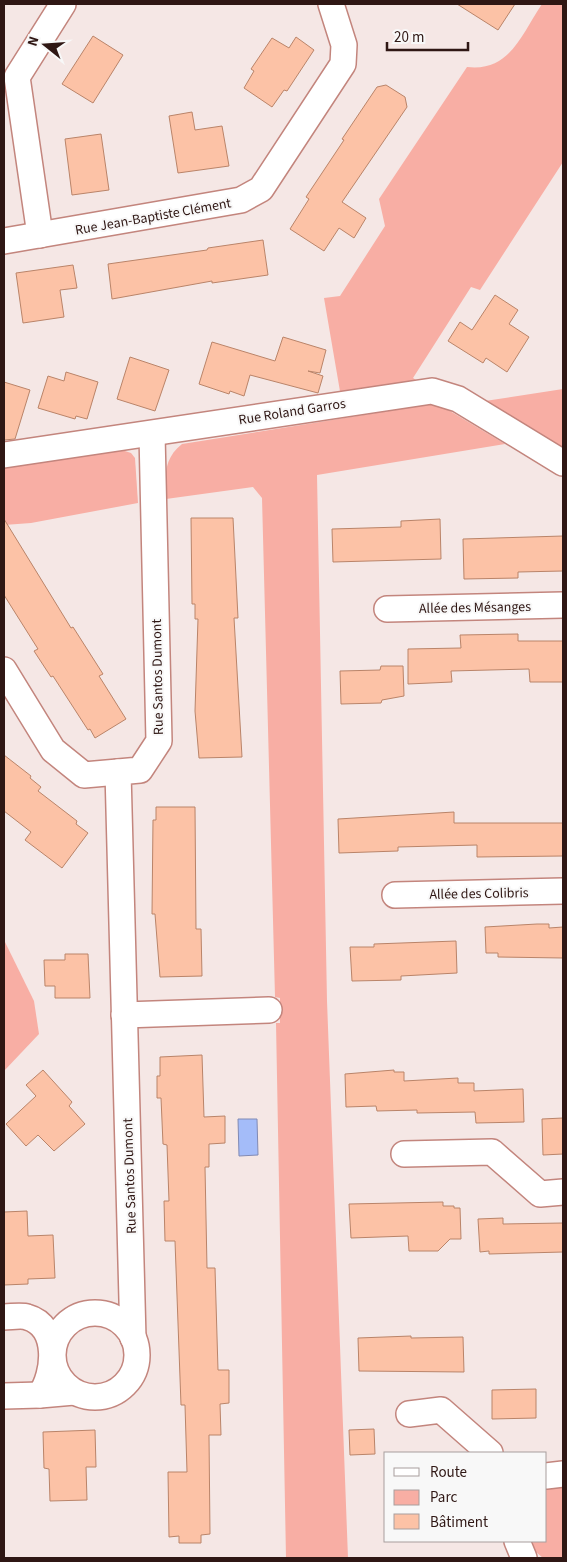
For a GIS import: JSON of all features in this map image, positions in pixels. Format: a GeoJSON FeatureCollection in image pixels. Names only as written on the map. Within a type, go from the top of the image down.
{"type":"FeatureCollection","features":[{"type":"Feature","properties":{"kind":"street"},"geometry":{"type":"LineString","coordinates":[[40,235],[10,73],[63,4]]}},
{"type":"Feature","properties":{"kind":"street","name":"Rue Jean-Baptiste Clément"},"geometry":{"type":"LineString","coordinates":[[4,241],[241,200],[260,189],[343,64],[344,45],[330,4]]}},
{"type":"Feature","properties":{"kind":"street","name":"Rue Roland Garros"},"geometry":{"type":"LineString","coordinates":[[4,455],[432,391],[458,399],[563,463]]}},
{"type":"Feature","properties":{"kind":"street","name":"Rue Santos Dumont"},"geometry":{"type":"LineString","coordinates":[[133,1338],[118,772],[140,770],[159,741],[152,434]]}},
{"type":"Feature","properties":{"kind":"street","name":"Allée des Mésanges"},"geometry":{"type":"LineString","coordinates":[[387,609],[563,605]]}},
{"type":"Feature","properties":{"kind":"street"},"geometry":{"type":"LineString","coordinates":[[4,670],[53,750],[84,775],[118,772]]}},
{"type":"Feature","properties":{"kind":"street","name":"Allée des Colibris"},"geometry":{"type":"LineString","coordinates":[[395,895],[563,892]]}},
{"type":"Feature","properties":{"kind":"street"},"geometry":{"type":"LineString","coordinates":[[124,1015],[269,1010]]}},
{"type":"Feature","properties":{"kind":"street"},"geometry":{"type":"LineString","coordinates":[[404,1154],[492,1152],[540,1194],[563,1192]]}},
{"type":"Feature","properties":{"kind":"street"},"geometry":{"type":"LineString","coordinates":[[4,1396],[40,1395],[74,1392],[90,1396],[105,1395],[118,1390],[129,1380],[135,1366],[137,1352],[133,1338],[126,1326],[114,1317],[100,1313],[86,1314],[72,1319],[61,1330],[55,1342],[46,1386],[40,1395]]}},
{"type":"Feature","properties":{"kind":"street"},"geometry":{"type":"LineString","coordinates":[[4,1317],[27,1316],[38,1322],[46,1332],[60,1378],[74,1392]]}},
{"type":"Feature","properties":{"kind":"street"},"geometry":{"type":"LineString","coordinates":[[409,1414],[441,1410],[489,1452]]}},
{"type":"Feature","properties":{"kind":"street"},"geometry":{"type":"LineString","coordinates":[[547,1476],[563,1474]]}},
{"type":"Feature","properties":{"kind":"street"},"geometry":{"type":"LineString","coordinates":[[517,1542],[524,1558]]}},
{"type":"Feature","properties":{"kind":"green space"},"geometry":{"type":"Polygon","coordinates":[[[542,4],[563,4],[563,162],[480,290],[471,287],[413,378],[432,391],[342,403],[324,298],[340,296],[385,226],[379,199],[467,67],[482,67],[494,64],[504,57],[513,49],[542,4]]]}},
{"type":"Feature","properties":{"kind":"green space"},"geometry":{"type":"Polygon","coordinates":[[[563,389],[563,450],[485,401],[563,389]]]}},
{"type":"Feature","properties":{"kind":"green space"},"geometry":{"type":"Polygon","coordinates":[[[432,404],[445,408],[505,444],[317,475],[327,1001],[348,1558],[286,1558],[276,1023],[280,1023],[280,998],[275,997],[262,498],[253,487],[166,499],[166,469],[171,456],[182,444],[432,404]]]}},
{"type":"Feature","properties":{"kind":"green space"},"geometry":{"type":"Polygon","coordinates":[[[122,450],[131,453],[135,458],[138,503],[31,523],[4,525],[4,467],[122,450]]]}},
{"type":"Feature","properties":{"kind":"green space"},"geometry":{"type":"Polygon","coordinates":[[[4,940],[34,1001],[39,1034],[4,1071],[4,940]]]}},
{"type":"Feature","properties":{"kind":"green space"},"geometry":{"type":"Polygon","coordinates":[[[563,1487],[563,1557],[543,1558],[536,1552],[531,1542],[547,1542],[547,1488],[563,1487]]]}},
{"type":"Feature","properties":{"kind":"water"},"geometry":{"type":"Polygon","coordinates":[[[238,1119],[257,1119],[258,1155],[239,1156],[238,1119]]]}},
{"type":"Feature","properties":{"kind":"building"},"geometry":{"type":"Polygon","coordinates":[[[457,4],[515,4],[498,30],[457,4]]]}},
{"type":"Feature","properties":{"kind":"building"},"geometry":{"type":"Polygon","coordinates":[[[93,36],[123,55],[93,103],[62,84],[93,36]]]}},
{"type":"Feature","properties":{"kind":"building"},"geometry":{"type":"Polygon","coordinates":[[[296,37],[314,50],[287,91],[284,90],[272,107],[244,88],[254,71],[251,69],[272,38],[289,48],[296,37]]]}},
{"type":"Feature","properties":{"kind":"building"},"geometry":{"type":"Polygon","coordinates":[[[386,85],[405,97],[407,107],[342,202],[366,218],[354,238],[339,228],[324,251],[290,229],[309,199],[306,197],[344,140],[342,139],[377,87],[386,85]]]}},
{"type":"Feature","properties":{"kind":"building"},"geometry":{"type":"Polygon","coordinates":[[[192,112],[195,130],[222,126],[229,166],[178,173],[169,116],[192,112]]]}},
{"type":"Feature","properties":{"kind":"building"},"geometry":{"type":"Polygon","coordinates":[[[101,134],[109,190],[72,195],[65,139],[101,134]]]}},
{"type":"Feature","properties":{"kind":"building"},"geometry":{"type":"Polygon","coordinates":[[[263,240],[268,275],[212,283],[212,281],[112,299],[108,264],[263,240]]]}},
{"type":"Feature","properties":{"kind":"building"},"geometry":{"type":"Polygon","coordinates":[[[73,265],[77,288],[60,290],[64,317],[23,323],[16,273],[73,265]]]}},
{"type":"Feature","properties":{"kind":"building"},"geometry":{"type":"Polygon","coordinates":[[[495,295],[518,310],[509,324],[529,337],[507,372],[486,358],[483,363],[448,341],[460,322],[472,330],[495,295]]]}},
{"type":"Feature","properties":{"kind":"building"},"geometry":{"type":"Polygon","coordinates":[[[283,337],[326,350],[320,373],[308,371],[323,376],[318,393],[250,375],[244,396],[230,391],[229,394],[199,384],[212,342],[275,361],[283,337]]]}},
{"type":"Feature","properties":{"kind":"building"},"geometry":{"type":"Polygon","coordinates":[[[130,357],[169,370],[155,411],[117,399],[130,357]]]}},
{"type":"Feature","properties":{"kind":"building"},"geometry":{"type":"Polygon","coordinates":[[[66,372],[98,382],[87,419],[76,416],[75,419],[38,408],[48,376],[64,381],[66,372]]]}},
{"type":"Feature","properties":{"kind":"building"},"geometry":{"type":"Polygon","coordinates":[[[4,382],[30,390],[15,439],[4,440],[4,382]]]}},
{"type":"Feature","properties":{"kind":"building"},"geometry":{"type":"Polygon","coordinates":[[[191,518],[233,518],[238,618],[234,618],[242,757],[199,758],[195,711],[198,619],[195,619],[195,604],[192,604],[191,518]]]}},
{"type":"Feature","properties":{"kind":"building"},"geometry":{"type":"Polygon","coordinates":[[[4,519],[71,628],[73,627],[103,674],[99,676],[126,719],[95,738],[34,651],[38,649],[4,595],[4,519]]]}},
{"type":"Feature","properties":{"kind":"building"},"geometry":{"type":"Polygon","coordinates":[[[440,519],[441,559],[333,562],[332,529],[401,527],[401,521],[440,519]]]}},
{"type":"Feature","properties":{"kind":"building"},"geometry":{"type":"Polygon","coordinates":[[[563,536],[563,571],[518,572],[518,578],[464,579],[463,539],[563,536]]]}},
{"type":"Feature","properties":{"kind":"building"},"geometry":{"type":"Polygon","coordinates":[[[518,634],[518,641],[563,641],[563,682],[530,682],[529,669],[451,671],[452,682],[408,684],[408,649],[461,648],[460,635],[518,634]]]}},
{"type":"Feature","properties":{"kind":"building"},"geometry":{"type":"Polygon","coordinates":[[[381,666],[403,666],[404,696],[382,700],[381,703],[341,704],[340,671],[380,670],[381,666]]]}},
{"type":"Feature","properties":{"kind":"building"},"geometry":{"type":"Polygon","coordinates":[[[4,755],[31,776],[30,778],[41,787],[38,791],[77,821],[76,824],[88,833],[62,868],[25,840],[31,832],[4,811],[4,755]]]}},
{"type":"Feature","properties":{"kind":"building"},"geometry":{"type":"Polygon","coordinates":[[[156,807],[195,807],[196,929],[201,929],[202,976],[160,977],[155,914],[152,914],[153,820],[156,820],[156,807]]]}},
{"type":"Feature","properties":{"kind":"building"},"geometry":{"type":"Polygon","coordinates":[[[454,812],[454,823],[563,823],[563,856],[477,857],[477,845],[398,847],[398,851],[339,853],[338,819],[454,812]]]}},
{"type":"Feature","properties":{"kind":"building"},"geometry":{"type":"Polygon","coordinates":[[[549,924],[549,928],[563,927],[563,958],[498,957],[498,953],[486,953],[485,927],[549,924]]]}},
{"type":"Feature","properties":{"kind":"building"},"geometry":{"type":"Polygon","coordinates":[[[456,941],[457,973],[401,976],[401,980],[352,981],[350,947],[374,947],[374,944],[456,941]]]}},
{"type":"Feature","properties":{"kind":"building"},"geometry":{"type":"Polygon","coordinates":[[[65,954],[88,954],[90,998],[55,998],[55,986],[45,986],[44,960],[65,960],[65,954]]]}},
{"type":"Feature","properties":{"kind":"building"},"geometry":{"type":"Polygon","coordinates":[[[202,1055],[204,1117],[225,1116],[225,1143],[209,1144],[209,1167],[205,1167],[207,1268],[215,1268],[218,1370],[229,1370],[229,1403],[220,1404],[221,1435],[209,1435],[210,1534],[201,1535],[201,1543],[179,1543],[179,1536],[169,1537],[168,1472],[187,1472],[185,1405],[181,1405],[175,1241],[165,1241],[164,1201],[169,1201],[167,1145],[163,1144],[161,1098],[157,1098],[157,1076],[160,1076],[160,1057],[202,1055]]]}},
{"type":"Feature","properties":{"kind":"building"},"geometry":{"type":"Polygon","coordinates":[[[43,1070],[72,1102],[69,1106],[85,1124],[54,1151],[38,1135],[26,1146],[6,1124],[36,1096],[26,1085],[43,1070]]]}},
{"type":"Feature","properties":{"kind":"building"},"geometry":{"type":"Polygon","coordinates":[[[394,1070],[394,1072],[404,1072],[404,1081],[458,1078],[458,1083],[474,1083],[474,1091],[523,1089],[524,1122],[476,1123],[475,1112],[417,1113],[417,1110],[377,1111],[376,1106],[346,1107],[345,1074],[394,1070]]]}},
{"type":"Feature","properties":{"kind":"building"},"geometry":{"type":"Polygon","coordinates":[[[563,1118],[563,1154],[543,1155],[542,1119],[563,1118]]]}},
{"type":"Feature","properties":{"kind":"building"},"geometry":{"type":"Polygon","coordinates":[[[443,1202],[443,1206],[460,1208],[461,1239],[450,1239],[438,1251],[409,1251],[408,1236],[351,1238],[349,1204],[443,1202]]]}},
{"type":"Feature","properties":{"kind":"building"},"geometry":{"type":"Polygon","coordinates":[[[27,1211],[28,1236],[53,1235],[55,1278],[28,1279],[28,1284],[4,1285],[4,1212],[27,1211]]]}},
{"type":"Feature","properties":{"kind":"building"},"geometry":{"type":"Polygon","coordinates":[[[503,1218],[503,1224],[563,1223],[563,1252],[489,1254],[489,1251],[480,1252],[478,1219],[503,1218]]]}},
{"type":"Feature","properties":{"kind":"building"},"geometry":{"type":"Polygon","coordinates":[[[411,1336],[411,1338],[463,1337],[464,1372],[359,1371],[358,1338],[411,1336]]]}},
{"type":"Feature","properties":{"kind":"building"},"geometry":{"type":"Polygon","coordinates":[[[536,1389],[536,1418],[492,1419],[492,1390],[536,1389]]]}},
{"type":"Feature","properties":{"kind":"building"},"geometry":{"type":"Polygon","coordinates":[[[374,1429],[375,1454],[350,1455],[349,1430],[374,1429]]]}},
{"type":"Feature","properties":{"kind":"building"},"geometry":{"type":"Polygon","coordinates":[[[95,1430],[96,1467],[86,1467],[87,1500],[50,1501],[49,1469],[44,1468],[43,1432],[95,1430]]]}}]}
